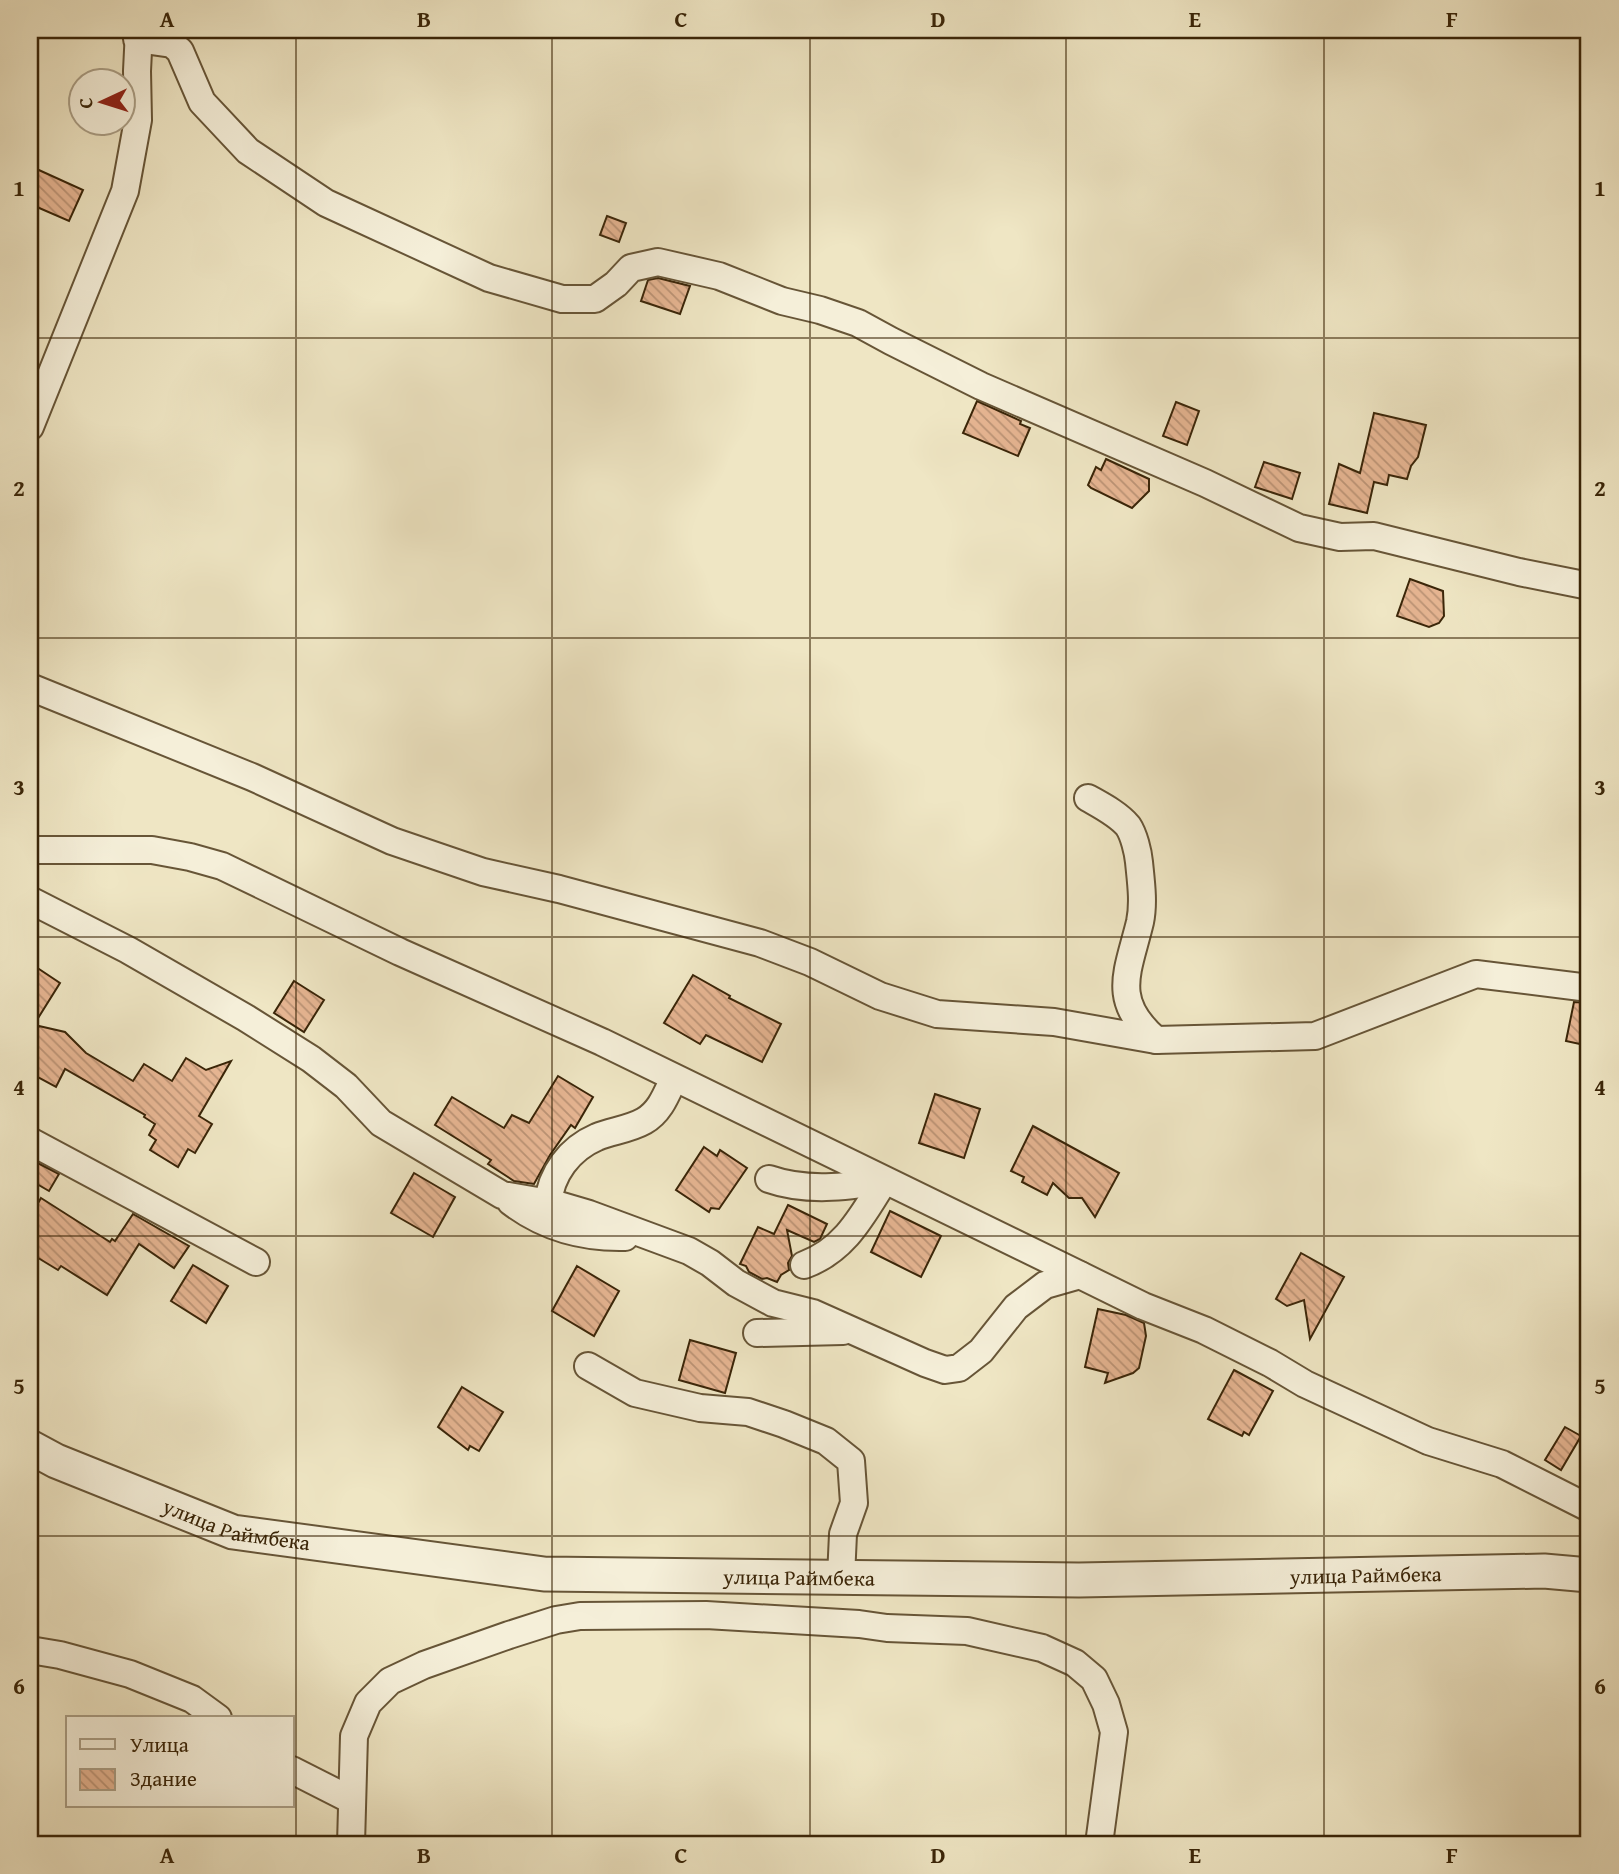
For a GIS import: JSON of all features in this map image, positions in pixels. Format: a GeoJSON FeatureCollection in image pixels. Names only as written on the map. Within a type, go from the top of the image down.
{"type":"FeatureCollection","features":[{"type":"Feature","properties":{"kind":"street"},"geometry":{"type":"LineString","coordinates":[[30,427],[125,191],[138,120],[138,35],[172,44],[180,51],[202,102],[248,151],[326,203],[489,278],[562,299],[595,299],[616,284],[631,268],[658,262],[719,276],[782,301],[858,323],[981,386],[1299,528],[1340,537],[1374,536],[1518,572],[1589,586]]}},
{"type":"Feature","properties":{"kind":"street"},"geometry":{"type":"LineString","coordinates":[[30,687],[252,776],[393,841],[483,872],[559,889],[760,943],[810,962],[880,996],[937,1014],[1054,1022],[1156,1040],[1315,1036],[1476,974],[1589,988]]}},
{"type":"Feature","properties":{"kind":"street"},"geometry":{"type":"LineString","coordinates":[[1088,798],[1114,814],[1129,828],[1138,855],[1142,885],[1140,920],[1127,971],[1127,995],[1130,1011],[1141,1027],[1156,1040]]}},
{"type":"Feature","properties":{"kind":"street"},"geometry":{"type":"LineString","coordinates":[[30,850],[152,850],[222,866],[400,952],[524,1006],[788,1131],[884,1181],[1143,1306],[1204,1330],[1305,1384],[1428,1441],[1502,1464],[1589,1508]]}},
{"type":"Feature","properties":{"kind":"street"},"geometry":{"type":"LineString","coordinates":[[30,900],[92,930],[246,1018],[311,1059],[346,1086],[381,1123],[502,1195],[530,1216],[565,1231],[615,1238],[648,1237]]}},
{"type":"Feature","properties":{"kind":"street"},"geometry":{"type":"LineString","coordinates":[[548,1203],[550,1184],[560,1167],[577,1150],[596,1138],[644,1121],[660,1108],[674,1078]]}},
{"type":"Feature","properties":{"kind":"street"},"geometry":{"type":"LineString","coordinates":[[30,1141],[256,1262]]}},
{"type":"Feature","properties":{"kind":"street"},"geometry":{"type":"LineString","coordinates":[[769,1179],[789,1187],[855,1185],[884,1181]]}},
{"type":"Feature","properties":{"kind":"street"},"geometry":{"type":"LineString","coordinates":[[804,1265],[821,1259],[839,1246],[884,1181]]}},
{"type":"Feature","properties":{"kind":"street"},"geometry":{"type":"LineString","coordinates":[[502,1195],[589,1214],[689,1251],[736,1283],[773,1303],[813,1313],[945,1370],[959,1368],[981,1351],[1016,1307],[1045,1285],[1080,1275]]}},
{"type":"Feature","properties":{"kind":"street"},"geometry":{"type":"LineString","coordinates":[[757,1333],[851,1331]]}},
{"type":"Feature","properties":{"kind":"street"},"geometry":{"type":"LineString","coordinates":[[588,1366],[635,1393],[700,1408],[748,1412],[760,1416],[827,1441],[851,1461],[853,1503],[843,1534],[841,1577]]}},
{"type":"Feature","properties":{"kind":"street","name":"улица Раймбека"},"geometry":{"type":"LineString","coordinates":[[30,1447],[56,1461],[233,1532],[544,1574],[1079,1580],[1544,1571],[1589,1575]]}},
{"type":"Feature","properties":{"kind":"street"},"geometry":{"type":"LineString","coordinates":[[351,1844],[354,1736],[368,1703],[390,1681],[424,1665],[556,1620],[580,1616],[718,1615],[887,1628],[967,1631],[1042,1648],[1075,1663],[1094,1679],[1106,1704],[1114,1732],[1099,1844]]}},
{"type":"Feature","properties":{"kind":"street"},"geometry":{"type":"LineString","coordinates":[[30,1650],[60,1655],[130,1674],[192,1699],[215,1716]]}},
{"type":"Feature","properties":{"kind":"street"},"geometry":{"type":"LineString","coordinates":[[294,1771],[351,1800]]}},
{"type":"Feature","properties":{"kind":"building"},"geometry":{"type":"Polygon","coordinates":[[[30,166],[83,190],[69,221],[30,204],[30,166]]]}},
{"type":"Feature","properties":{"kind":"building"},"geometry":{"type":"Polygon","coordinates":[[[607,216],[626,223],[619,242],[600,235],[607,216]]]}},
{"type":"Feature","properties":{"kind":"building"},"geometry":{"type":"Polygon","coordinates":[[[658,278],[690,286],[680,314],[641,301],[648,280],[658,278]]]}},
{"type":"Feature","properties":{"kind":"building"},"geometry":{"type":"Polygon","coordinates":[[[977,401],[1021,421],[1020,424],[1030,428],[1018,456],[963,433],[977,401]]]}},
{"type":"Feature","properties":{"kind":"building"},"geometry":{"type":"Polygon","coordinates":[[[1176,402],[1199,411],[1187,445],[1163,436],[1176,402]]]}},
{"type":"Feature","properties":{"kind":"building"},"geometry":{"type":"Polygon","coordinates":[[[1374,413],[1426,425],[1418,457],[1411,466],[1407,479],[1389,475],[1387,485],[1374,482],[1367,513],[1329,504],[1339,464],[1360,473],[1374,413]]]}},
{"type":"Feature","properties":{"kind":"building"},"geometry":{"type":"Polygon","coordinates":[[[1106,459],[1149,479],[1149,491],[1132,508],[1088,485],[1096,467],[1101,470],[1106,459]]]}},
{"type":"Feature","properties":{"kind":"building"},"geometry":{"type":"Polygon","coordinates":[[[1264,462],[1300,473],[1292,499],[1255,487],[1264,462]]]}},
{"type":"Feature","properties":{"kind":"building"},"geometry":{"type":"Polygon","coordinates":[[[1410,579],[1443,591],[1444,616],[1439,623],[1429,627],[1397,616],[1410,579]]]}},
{"type":"Feature","properties":{"kind":"building"},"geometry":{"type":"Polygon","coordinates":[[[30,963],[60,983],[30,1031],[30,963]]]}},
{"type":"Feature","properties":{"kind":"building"},"geometry":{"type":"Polygon","coordinates":[[[693,975],[730,996],[729,998],[781,1024],[762,1062],[706,1035],[700,1044],[664,1023],[693,975]]]}},
{"type":"Feature","properties":{"kind":"building"},"geometry":{"type":"Polygon","coordinates":[[[294,981],[324,1000],[304,1032],[274,1013],[294,981]]]}},
{"type":"Feature","properties":{"kind":"building"},"geometry":{"type":"Polygon","coordinates":[[[1574,1002],[1589,1003],[1589,1046],[1566,1041],[1574,1002]]]}},
{"type":"Feature","properties":{"kind":"building"},"geometry":{"type":"Polygon","coordinates":[[[39,1026],[65,1032],[86,1053],[133,1081],[144,1064],[172,1081],[186,1058],[206,1070],[231,1061],[199,1116],[212,1124],[195,1153],[188,1149],[178,1167],[150,1150],[156,1140],[149,1135],[155,1124],[144,1117],[145,1115],[65,1069],[56,1087],[30,1073],[30,1043],[39,1026]]]}},
{"type":"Feature","properties":{"kind":"building"},"geometry":{"type":"Polygon","coordinates":[[[558,1076],[593,1097],[575,1128],[571,1125],[550,1155],[534,1184],[514,1181],[488,1164],[491,1160],[435,1125],[452,1097],[504,1128],[512,1115],[529,1123],[558,1076]]]}},
{"type":"Feature","properties":{"kind":"building"},"geometry":{"type":"Polygon","coordinates":[[[935,1094],[980,1109],[964,1158],[919,1143],[935,1094]]]}},
{"type":"Feature","properties":{"kind":"building"},"geometry":{"type":"Polygon","coordinates":[[[1033,1126],[1119,1173],[1095,1217],[1082,1198],[1069,1198],[1053,1183],[1047,1195],[1022,1182],[1024,1177],[1011,1171],[1033,1126]]]}},
{"type":"Feature","properties":{"kind":"building"},"geometry":{"type":"Polygon","coordinates":[[[704,1147],[717,1156],[720,1150],[747,1168],[719,1209],[711,1208],[709,1212],[676,1190],[704,1147]]]}},
{"type":"Feature","properties":{"kind":"building"},"geometry":{"type":"Polygon","coordinates":[[[30,1159],[59,1174],[49,1191],[30,1180],[30,1159]]]}},
{"type":"Feature","properties":{"kind":"building"},"geometry":{"type":"Polygon","coordinates":[[[414,1173],[455,1197],[433,1237],[391,1213],[414,1173]]]}},
{"type":"Feature","properties":{"kind":"building"},"geometry":{"type":"Polygon","coordinates":[[[41,1198],[110,1242],[112,1239],[115,1241],[133,1214],[189,1246],[174,1268],[139,1244],[107,1295],[61,1266],[58,1270],[30,1253],[30,1217],[41,1198]]]}},
{"type":"Feature","properties":{"kind":"building"},"geometry":{"type":"Polygon","coordinates":[[[788,1205],[827,1224],[820,1239],[814,1242],[787,1230],[792,1256],[788,1263],[789,1270],[781,1275],[777,1282],[762,1279],[740,1264],[758,1227],[774,1234],[788,1205]]]}},
{"type":"Feature","properties":{"kind":"building"},"geometry":{"type":"Polygon","coordinates":[[[890,1211],[941,1236],[921,1277],[871,1252],[890,1211]]]}},
{"type":"Feature","properties":{"kind":"building"},"geometry":{"type":"Polygon","coordinates":[[[1301,1253],[1344,1277],[1310,1339],[1304,1300],[1287,1306],[1276,1299],[1301,1253]]]}},
{"type":"Feature","properties":{"kind":"building"},"geometry":{"type":"Polygon","coordinates":[[[193,1265],[228,1286],[206,1323],[171,1301],[193,1265]]]}},
{"type":"Feature","properties":{"kind":"building"},"geometry":{"type":"Polygon","coordinates":[[[577,1266],[619,1291],[594,1336],[552,1311],[577,1266]]]}},
{"type":"Feature","properties":{"kind":"building"},"geometry":{"type":"Polygon","coordinates":[[[1098,1309],[1126,1315],[1144,1323],[1146,1336],[1139,1368],[1133,1373],[1105,1383],[1108,1373],[1085,1367],[1098,1309]]]}},
{"type":"Feature","properties":{"kind":"building"},"geometry":{"type":"Polygon","coordinates":[[[690,1340],[736,1353],[725,1393],[679,1380],[690,1340]]]}},
{"type":"Feature","properties":{"kind":"building"},"geometry":{"type":"Polygon","coordinates":[[[1234,1370],[1273,1391],[1249,1435],[1244,1432],[1242,1436],[1208,1419],[1234,1370]]]}},
{"type":"Feature","properties":{"kind":"building"},"geometry":{"type":"Polygon","coordinates":[[[462,1387],[503,1412],[479,1451],[470,1446],[468,1450],[438,1427],[462,1387]]]}},
{"type":"Feature","properties":{"kind":"building"},"geometry":{"type":"Polygon","coordinates":[[[1565,1427],[1581,1436],[1561,1470],[1545,1460],[1565,1427]]]}}]}
